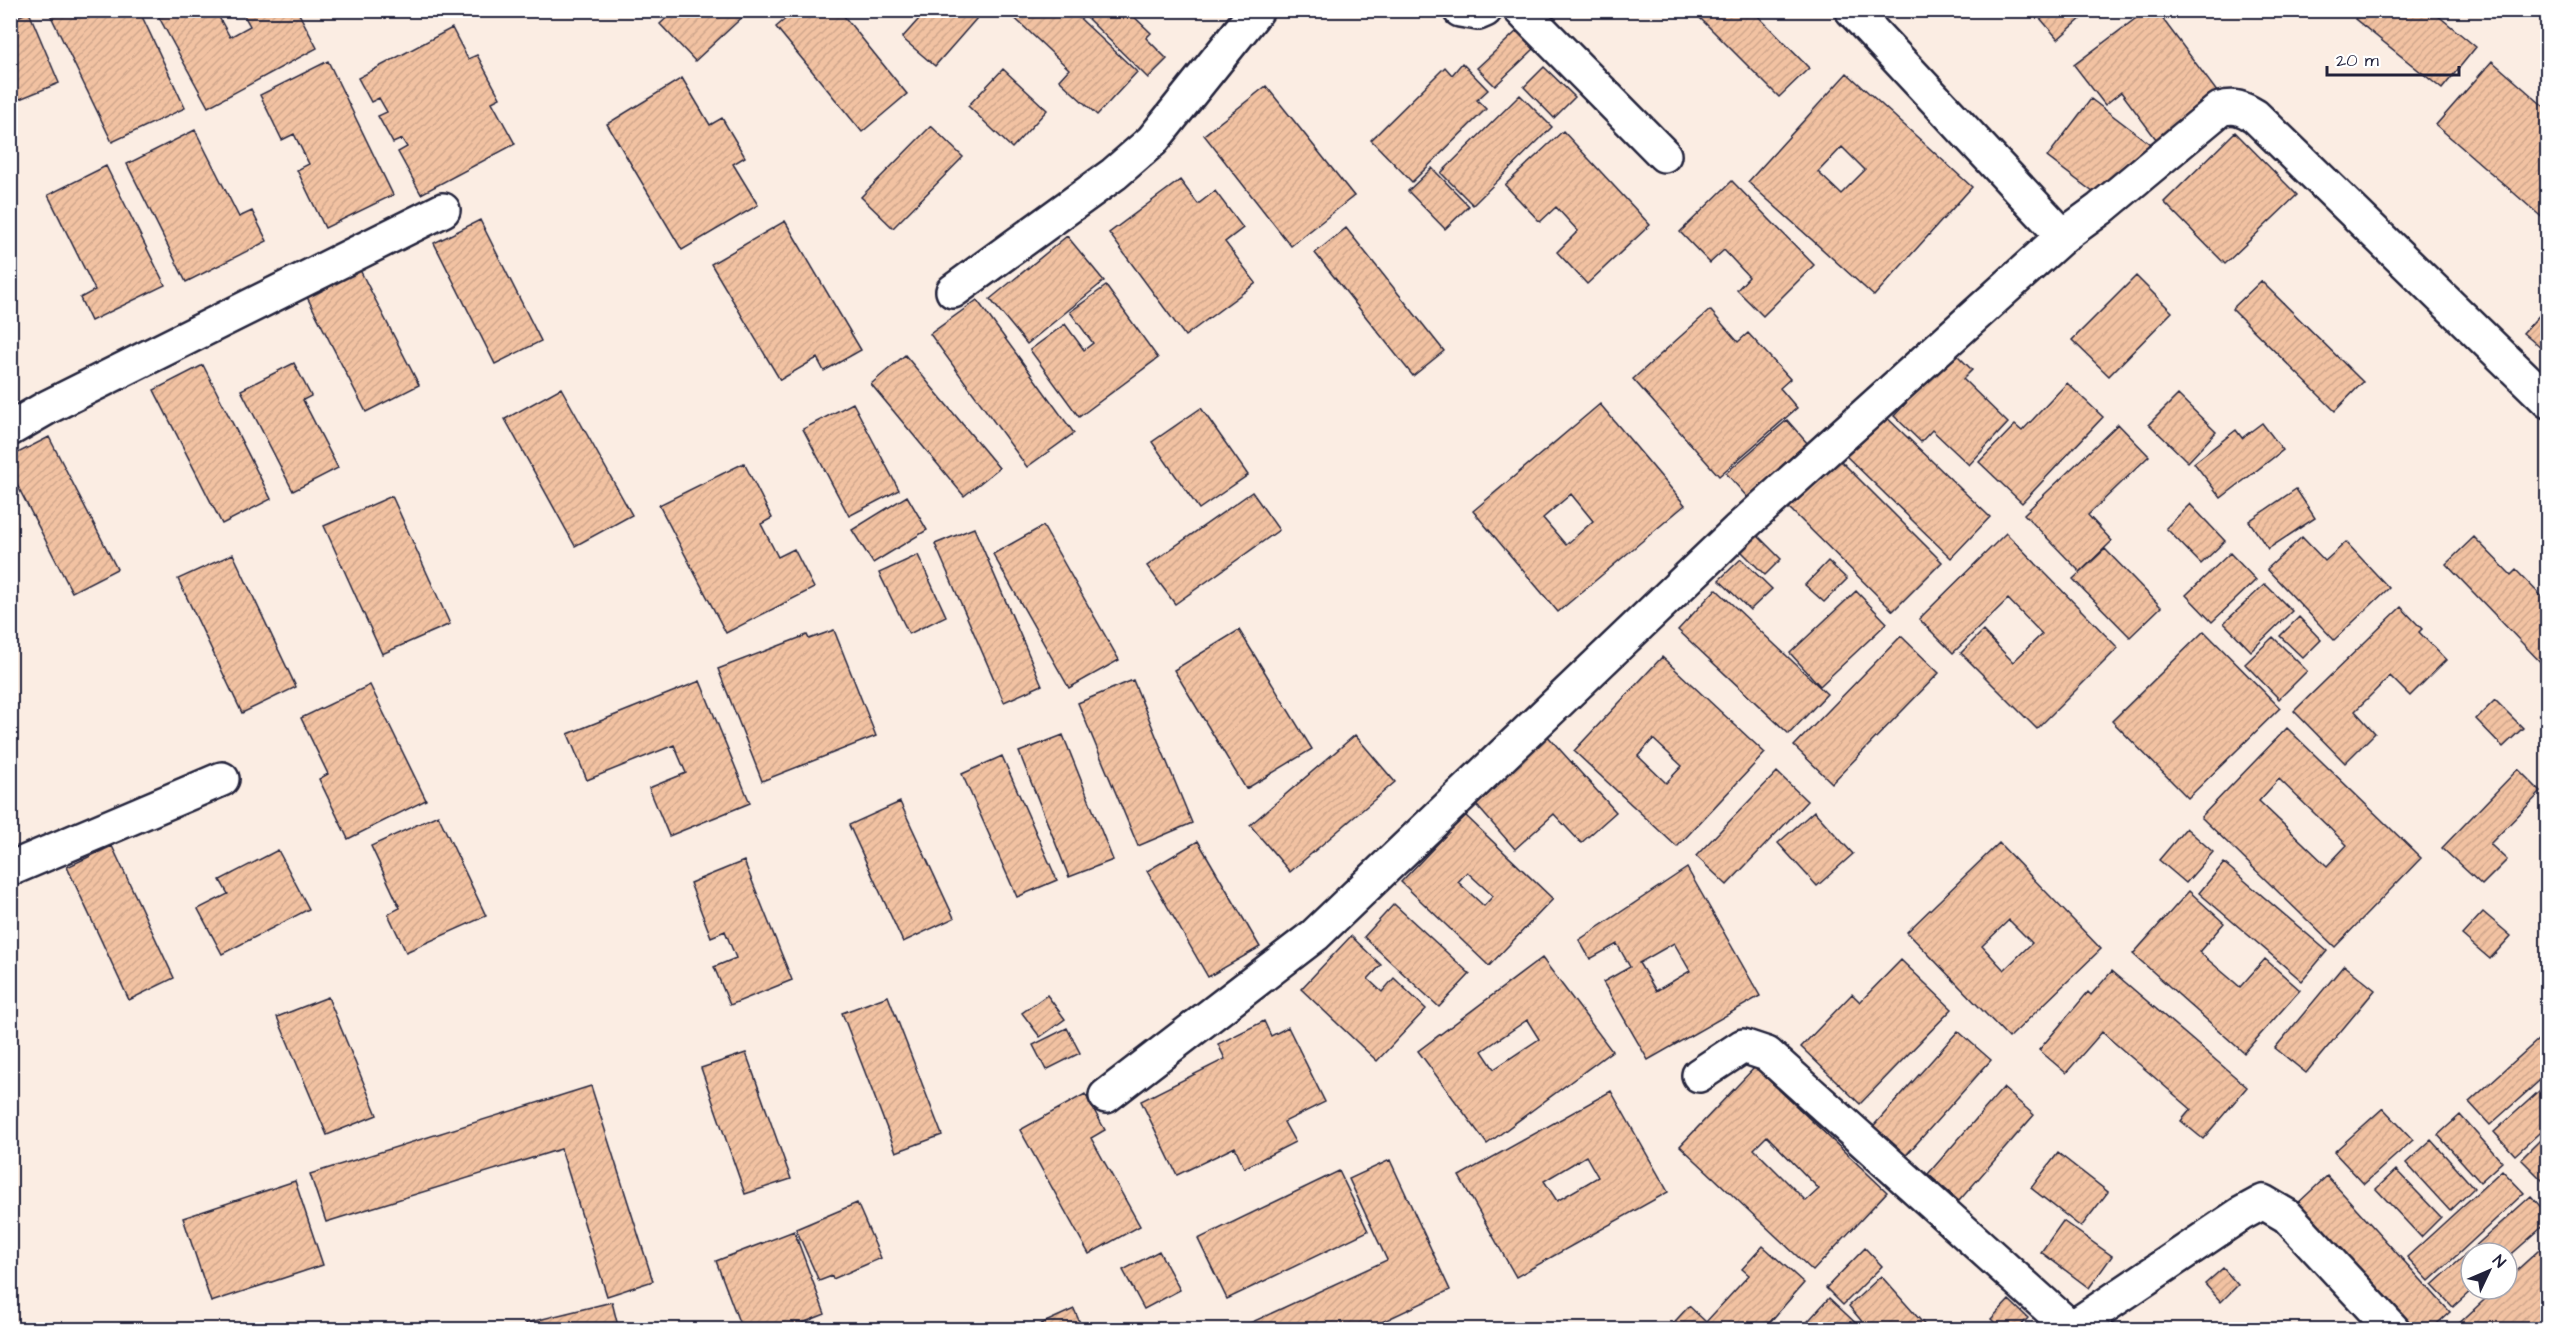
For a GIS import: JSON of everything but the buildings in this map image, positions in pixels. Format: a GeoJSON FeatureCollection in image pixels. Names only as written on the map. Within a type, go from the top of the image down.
{"type":"FeatureCollection","features":[{"type":"Feature","properties":{"kind":"street"},"geometry":{"type":"LineString","coordinates":[[952,291],[1114,174],[1152,141],[1257,10]]}},
{"type":"Feature","properties":{"kind":"street"},"geometry":{"type":"LineString","coordinates":[[1460,10],[1478,13],[1485,10]]}},
{"type":"Feature","properties":{"kind":"street"},"geometry":{"type":"LineString","coordinates":[[1521,10],[1664,155]]}},
{"type":"Feature","properties":{"kind":"street"},"geometry":{"type":"LineString","coordinates":[[1852,10],[2063,236]]}},
{"type":"Feature","properties":{"kind":"street"},"geometry":{"type":"LineString","coordinates":[[1106,1096],[1315,935],[1740,528],[2063,236],[2100,209],[2220,110],[2230,106],[2241,107],[2255,116],[2547,401]]}},
{"type":"Feature","properties":{"kind":"street"},"geometry":{"type":"LineString","coordinates":[[10,429],[59,402],[443,210]]}},
{"type":"Feature","properties":{"kind":"street"},"geometry":{"type":"LineString","coordinates":[[10,869],[222,779]]}},
{"type":"Feature","properties":{"kind":"street"},"geometry":{"type":"LineString","coordinates":[[1699,1075],[1743,1046],[1767,1054],[2070,1329],[2241,1214],[2264,1202],[2287,1216],[2393,1329]]}}]}
